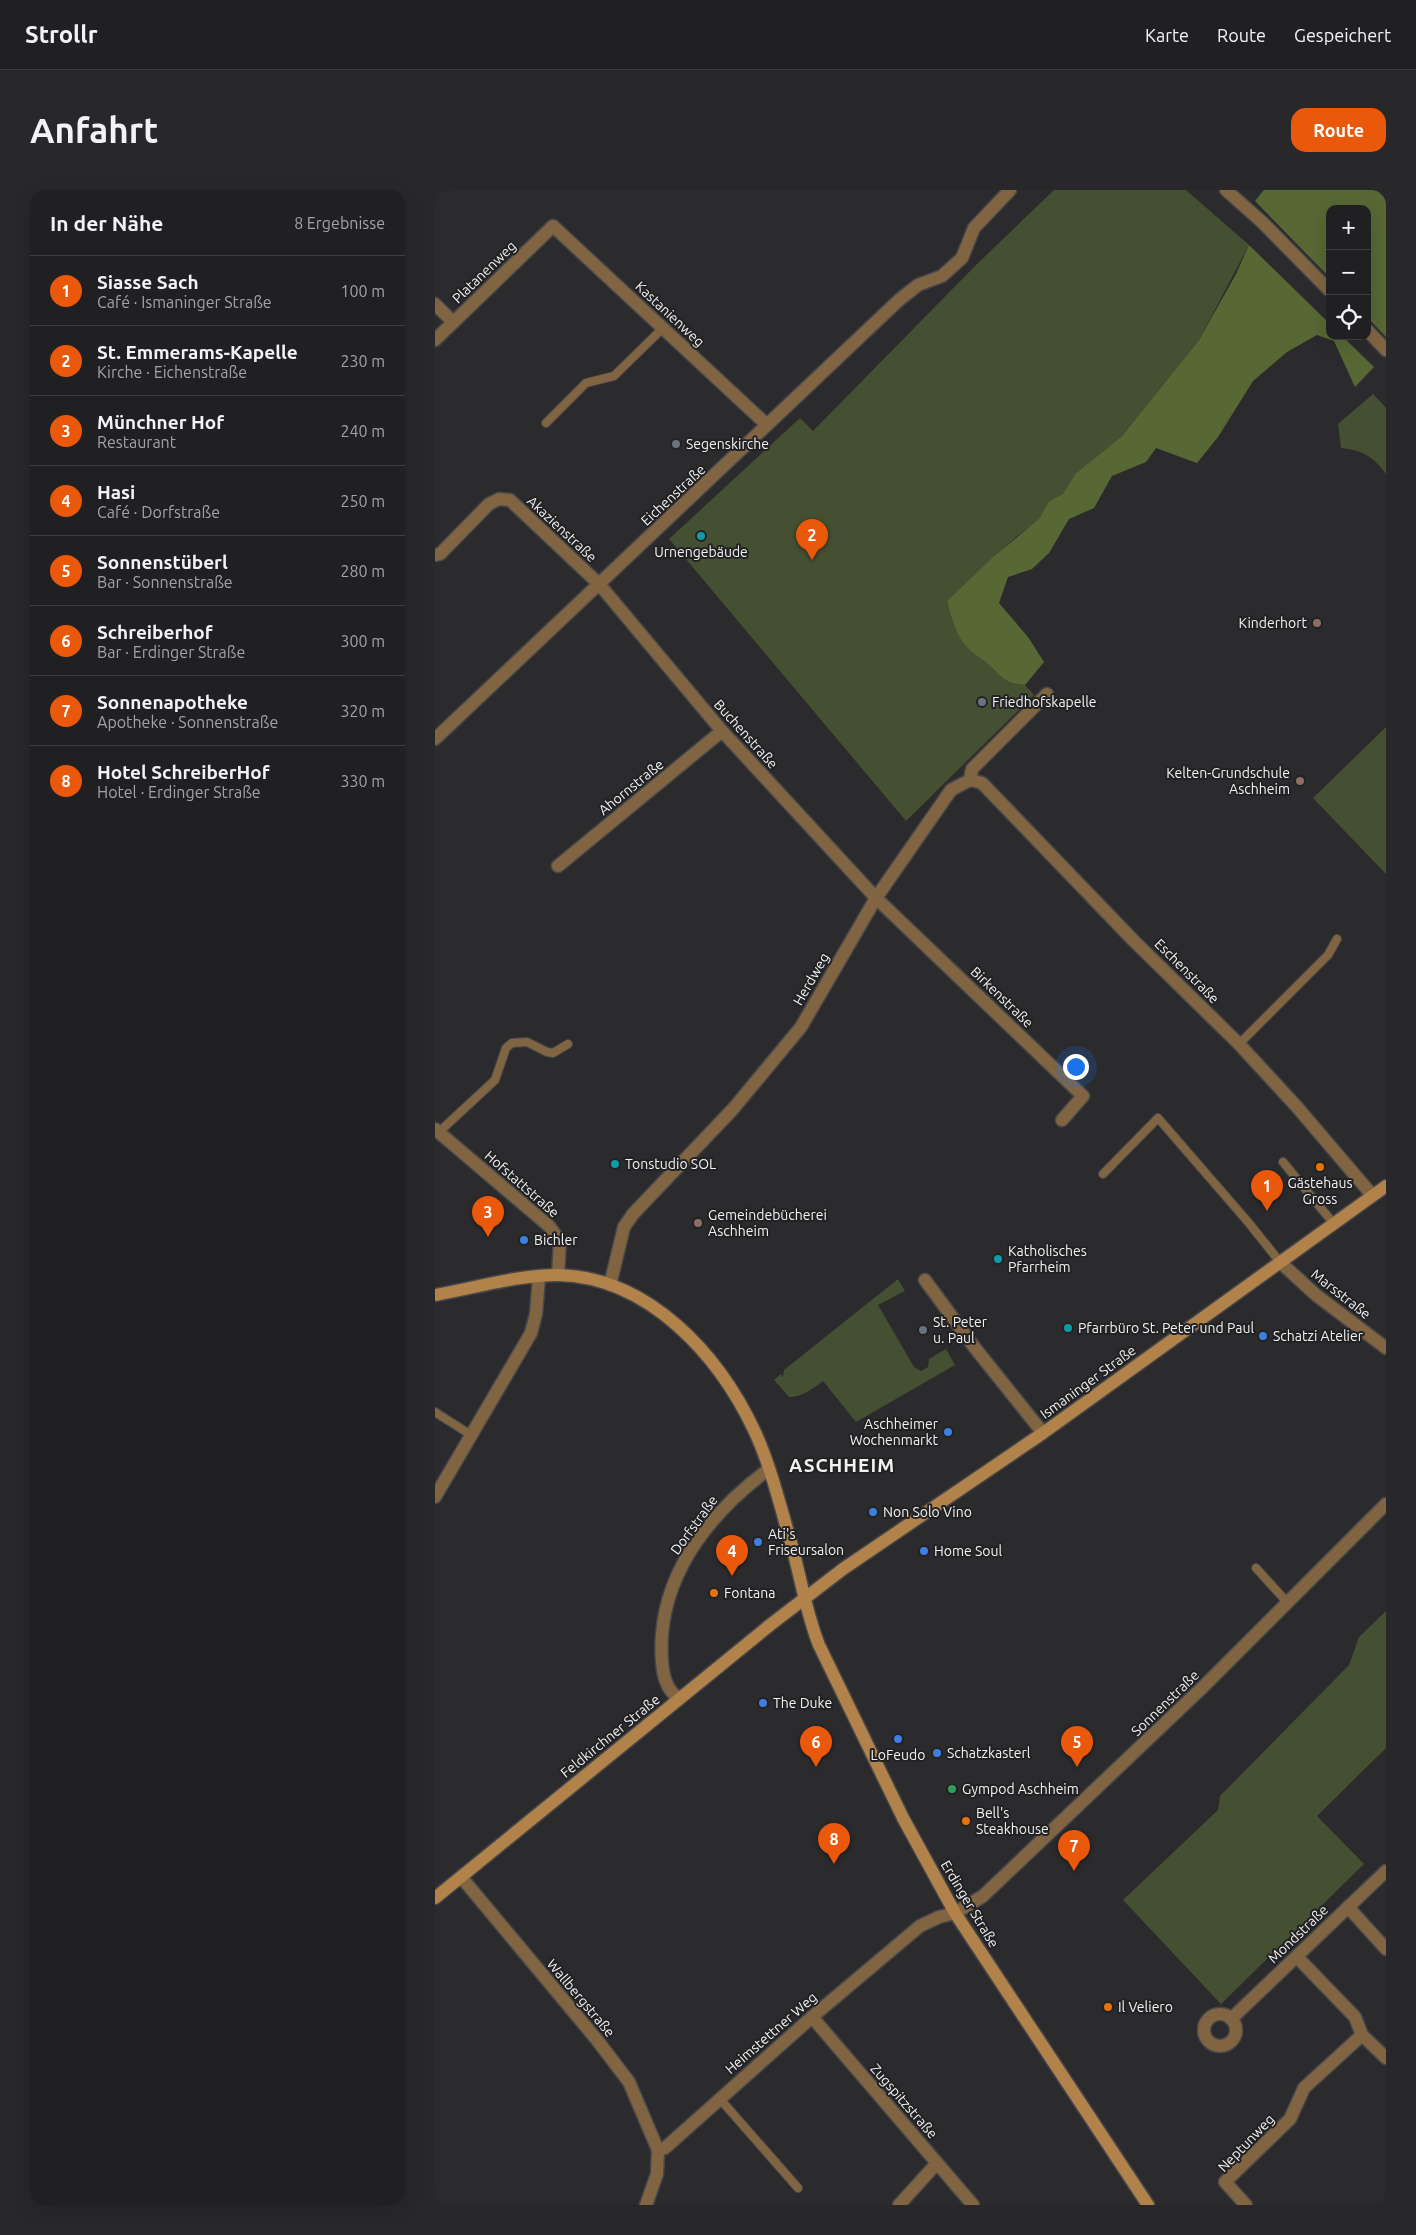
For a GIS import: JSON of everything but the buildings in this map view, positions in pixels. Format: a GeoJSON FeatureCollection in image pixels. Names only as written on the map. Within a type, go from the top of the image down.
{"type":"FeatureCollection","features":[{"type":"Feature","properties":{"kind":"street","name":"Eichenstraße"},"geometry":{"type":"LineString","coordinates":[[435,739],[753,440],[766,424],[907,293],[918,285],[942,276],[962,258],[974,228],[1011,190]]}},
{"type":"Feature","properties":{"kind":"street"},"geometry":{"type":"LineString","coordinates":[[1226,190],[1262,222],[1326,287]]}},
{"type":"Feature","properties":{"kind":"street","name":"Kastanienweg"},"geometry":{"type":"LineString","coordinates":[[553,226],[766,424]]}},
{"type":"Feature","properties":{"kind":"street","name":"Platanenweg"},"geometry":{"type":"LineString","coordinates":[[435,340],[553,226]]}},
{"type":"Feature","properties":{"kind":"street"},"geometry":{"type":"LineString","coordinates":[[435,304],[453,322]]}},
{"type":"Feature","properties":{"kind":"street"},"geometry":{"type":"LineString","coordinates":[[1371,334],[1386,350]]}},
{"type":"Feature","properties":{"kind":"street","name":"Akazienstraße"},"geometry":{"type":"LineString","coordinates":[[435,555],[440,554],[489,504],[499,499],[510,500],[599,584]]}},
{"type":"Feature","properties":{"kind":"street","name":"Buchenstraße"},"geometry":{"type":"LineString","coordinates":[[599,584],[723,731],[876,898]]}},
{"type":"Feature","properties":{"kind":"street","name":"Herdweg"},"geometry":{"type":"LineString","coordinates":[[610,1285],[624,1227],[633,1214],[739,1102],[801,1027],[876,898],[951,790],[970,780],[972,769],[1047,694]]}},
{"type":"Feature","properties":{"kind":"street","name":"Ahornstraße"},"geometry":{"type":"LineString","coordinates":[[558,866],[723,731]]}},
{"type":"Feature","properties":{"kind":"street","name":"Eschenstraße"},"geometry":{"type":"LineString","coordinates":[[970,780],[982,783],[1133,940],[1239,1044],[1297,1107],[1373,1195]]}},
{"type":"Feature","properties":{"kind":"street","name":"Birkenstraße"},"geometry":{"type":"LineString","coordinates":[[876,898],[1083,1096],[1062,1120]]}},
{"type":"Feature","properties":{"kind":"street","name":"Hofstattstraße"},"geometry":{"type":"LineString","coordinates":[[437,1131],[549,1226],[560,1242],[558,1276]]}},
{"type":"Feature","properties":{"kind":"street","name":"Ismaninger Straße"},"geometry":{"type":"LineString","coordinates":[[805,1598],[855,1560],[1043,1433],[1386,1186]]}},
{"type":"Feature","properties":{"kind":"street","name":"Marsstraße"},"geometry":{"type":"LineString","coordinates":[[1279,1262],[1317,1295],[1386,1348]]}},
{"type":"Feature","properties":{"kind":"street"},"geometry":{"type":"LineString","coordinates":[[435,1497],[531,1333],[536,1314],[539,1277]]}},
{"type":"Feature","properties":{"kind":"street","name":"Erdinger Straße"},"geometry":{"type":"LineString","coordinates":[[435,1296],[539,1277],[583,1278],[629,1292],[653,1306],[679,1327],[701,1349],[735,1395],[755,1432],[769,1469],[791,1541],[815,1636],[903,1818],[955,1913],[1148,2205]]}},
{"type":"Feature","properties":{"kind":"street"},"geometry":{"type":"LineString","coordinates":[[925,1280],[975,1348],[1043,1433]]}},
{"type":"Feature","properties":{"kind":"street","name":"Dorfstraße"},"geometry":{"type":"LineString","coordinates":[[678,1700],[666,1684],[661,1650],[663,1620],[671,1590],[689,1553],[715,1517],[744,1488],[769,1469]]}},
{"type":"Feature","properties":{"kind":"street","name":"Sonnenstraße"},"geometry":{"type":"LineString","coordinates":[[955,1913],[983,1896],[1143,1745],[1386,1504]]}},
{"type":"Feature","properties":{"kind":"street","name":"Feldkirchner Straße"},"geometry":{"type":"LineString","coordinates":[[435,1898],[805,1598]]}},
{"type":"Feature","properties":{"kind":"street","name":"Mondstraße"},"geometry":{"type":"LineString","coordinates":[[1231,2019],[1386,1871]]}},
{"type":"Feature","properties":{"kind":"street","name":"Wallbergstraße"},"geometry":{"type":"LineString","coordinates":[[461,1878],[597,2040],[629,2082],[658,2150]]}},
{"type":"Feature","properties":{"kind":"street"},"geometry":{"type":"LineString","coordinates":[[1348,1907],[1386,1949]]}},
{"type":"Feature","properties":{"kind":"street","name":"Heimstettner Weg"},"geometry":{"type":"LineString","coordinates":[[658,2150],[665,2148],[812,2017],[920,1926],[955,1913]]}},
{"type":"Feature","properties":{"kind":"street"},"geometry":{"type":"LineString","coordinates":[[1297,1957],[1355,2017],[1362,2035],[1386,2058]]}},
{"type":"Feature","properties":{"kind":"street","name":"Zugspitzstraße"},"geometry":{"type":"LineString","coordinates":[[812,2017],[973,2205]]}},
{"type":"Feature","properties":{"kind":"street","name":"Neptunweg"},"geometry":{"type":"LineString","coordinates":[[1246,2205],[1225,2182],[1290,2119],[1304,2088],[1362,2035]]}},
{"type":"Feature","properties":{"kind":"street"},"geometry":{"type":"LineString","coordinates":[[646,2205],[657,2174],[658,2150]]}},
{"type":"Feature","properties":{"kind":"street"},"geometry":{"type":"LineString","coordinates":[[899,2205],[937,2163]]}},
{"type":"Feature","properties":{"kind":"lane"},"geometry":{"type":"LineString","coordinates":[[546,423],[586,383],[614,376],[663,328]]}},
{"type":"Feature","properties":{"kind":"lane"},"geometry":{"type":"LineString","coordinates":[[1239,1044],[1328,955],[1337,939]]}},
{"type":"Feature","properties":{"kind":"lane"},"geometry":{"type":"LineString","coordinates":[[437,1131],[495,1080],[506,1048],[512,1043],[527,1042],[553,1053],[568,1044]]}},
{"type":"Feature","properties":{"kind":"lane"},"geometry":{"type":"LineString","coordinates":[[1103,1174],[1158,1118],[1248,1222],[1279,1262]]}},
{"type":"Feature","properties":{"kind":"lane"},"geometry":{"type":"LineString","coordinates":[[1283,1162],[1334,1224]]}},
{"type":"Feature","properties":{"kind":"lane"},"geometry":{"type":"LineString","coordinates":[[435,1412],[471,1435]]}},
{"type":"Feature","properties":{"kind":"lane"},"geometry":{"type":"LineString","coordinates":[[1256,1568],[1287,1602]]}},
{"type":"Feature","properties":{"kind":"lane"},"geometry":{"type":"LineString","coordinates":[[720,2099],[798,2188]]}},
{"type":"Feature","properties":{"kind":"green space"},"geometry":{"type":"Polygon","coordinates":[[[1054,190],[1186,190],[1249,245],[1199,340],[1122,436],[1075,474],[1063,494],[1049,501],[1041,518],[1016,537],[947,601],[956,630],[967,648],[1005,679],[1013,683],[1025,685],[1034,695],[906,821],[669,539],[800,418],[813,431],[975,266],[1054,190]]]}},
{"type":"Feature","properties":{"kind":"green space"},"geometry":{"type":"Polygon","coordinates":[[[1264,190],[1386,190],[1386,337],[1371,321],[1371,205],[1326,205],[1326,274],[1255,201],[1264,190]]]}},
{"type":"Feature","properties":{"kind":"green space"},"geometry":{"type":"Polygon","coordinates":[[[1249,245],[1326,320],[1326,338],[1317,335],[1287,352],[1253,381],[1218,437],[1197,463],[1156,448],[1146,462],[1112,476],[1094,508],[1069,519],[1049,553],[1032,569],[1008,577],[999,603],[1028,637],[1044,662],[1025,685],[1013,683],[1005,679],[967,648],[953,623],[947,601],[991,559],[1040,518],[1049,501],[1063,494],[1075,474],[1122,436],[1199,340],[1236,274],[1249,245]]]}},
{"type":"Feature","properties":{"kind":"green space"},"geometry":{"type":"Polygon","coordinates":[[[1331,340],[1346,340],[1374,367],[1355,387],[1334,341],[1331,340]]]}},
{"type":"Feature","properties":{"kind":"green space"},"geometry":{"type":"Polygon","coordinates":[[[1373,394],[1386,408],[1386,474],[1367,455],[1341,448],[1338,424],[1373,394]]]}},
{"type":"Feature","properties":{"kind":"green space"},"geometry":{"type":"Polygon","coordinates":[[[1386,727],[1386,874],[1313,798],[1386,727]]]}},
{"type":"Feature","properties":{"kind":"green space"},"geometry":{"type":"Polygon","coordinates":[[[898,1279],[905,1291],[878,1305],[914,1367],[921,1371],[928,1367],[929,1359],[946,1349],[955,1365],[856,1422],[823,1381],[803,1394],[789,1397],[774,1380],[781,1374],[783,1377],[784,1370],[898,1279]]]}},
{"type":"Feature","properties":{"kind":"green space"},"geometry":{"type":"Polygon","coordinates":[[[1386,1611],[1386,1748],[1317,1816],[1364,1864],[1221,2004],[1123,1900],[1218,1810],[1220,1796],[1349,1665],[1359,1637],[1386,1611]]]}},
{"type":"Feature","properties":{"kind":"place","name":"Segenskirche"},"geometry":{"type":"Point","coordinates":[676,444]}},
{"type":"Feature","properties":{"kind":"place","name":"Urnengebäude"},"geometry":{"type":"Point","coordinates":[701,536]}},
{"type":"Feature","properties":{"kind":"place","name":"St. Emmerams-Kapelle"},"geometry":{"type":"Point","coordinates":[812,560]}},
{"type":"Feature","properties":{"kind":"place","name":"Kinderhort"},"geometry":{"type":"Point","coordinates":[1317,623]}},
{"type":"Feature","properties":{"kind":"place","name":"Friedhofskapelle"},"geometry":{"type":"Point","coordinates":[982,702]}},
{"type":"Feature","properties":{"kind":"place","name":"Kelten-Grundschule Aschheim"},"geometry":{"type":"Point","coordinates":[1300,781]}},
{"type":"Feature","properties":{"kind":"place","name":"Tonstudio SOL"},"geometry":{"type":"Point","coordinates":[615,1164]}},
{"type":"Feature","properties":{"kind":"place","name":"Gästehaus Gross"},"geometry":{"type":"Point","coordinates":[1320,1167]}},
{"type":"Feature","properties":{"kind":"place","name":"Siasse Sach"},"geometry":{"type":"Point","coordinates":[1267,1211]}},
{"type":"Feature","properties":{"kind":"place","name":"Gemeindebücherei Aschheim"},"geometry":{"type":"Point","coordinates":[698,1223]}},
{"type":"Feature","properties":{"kind":"place","name":"Münchner Hof"},"geometry":{"type":"Point","coordinates":[488,1237]}},
{"type":"Feature","properties":{"kind":"place","name":"Bichler"},"geometry":{"type":"Point","coordinates":[524,1240]}},
{"type":"Feature","properties":{"kind":"place","name":"Katholisches Pfarrheim"},"geometry":{"type":"Point","coordinates":[998,1259]}},
{"type":"Feature","properties":{"kind":"place","name":"Pfarrbüro St. Peter und Paul"},"geometry":{"type":"Point","coordinates":[1068,1328]}},
{"type":"Feature","properties":{"kind":"place","name":"St. Peter u. Paul"},"geometry":{"type":"Point","coordinates":[923,1330]}},
{"type":"Feature","properties":{"kind":"place","name":"Schatzi Atelier"},"geometry":{"type":"Point","coordinates":[1263,1336]}},
{"type":"Feature","properties":{"kind":"place","name":"Aschheimer Wochenmarkt"},"geometry":{"type":"Point","coordinates":[948,1432]}},
{"type":"Feature","properties":{"kind":"place","name":"Non Solo Vino"},"geometry":{"type":"Point","coordinates":[873,1512]}},
{"type":"Feature","properties":{"kind":"place","name":"Ati's Friseursalon"},"geometry":{"type":"Point","coordinates":[758,1542]}},
{"type":"Feature","properties":{"kind":"place","name":"Home Soul"},"geometry":{"type":"Point","coordinates":[924,1551]}},
{"type":"Feature","properties":{"kind":"place","name":"Hasi"},"geometry":{"type":"Point","coordinates":[732,1576]}},
{"type":"Feature","properties":{"kind":"place","name":"Fontana"},"geometry":{"type":"Point","coordinates":[714,1593]}},
{"type":"Feature","properties":{"kind":"place","name":"The Duke"},"geometry":{"type":"Point","coordinates":[763,1703]}},
{"type":"Feature","properties":{"kind":"place","name":"LoFeudo"},"geometry":{"type":"Point","coordinates":[898,1739]}},
{"type":"Feature","properties":{"kind":"place","name":"Schatzkasterl"},"geometry":{"type":"Point","coordinates":[937,1753]}},
{"type":"Feature","properties":{"kind":"place","name":"Schreiberhof"},"geometry":{"type":"Point","coordinates":[816,1767]}},
{"type":"Feature","properties":{"kind":"place","name":"Sonnenstüberl"},"geometry":{"type":"Point","coordinates":[1077,1767]}},
{"type":"Feature","properties":{"kind":"place","name":"Gympod Aschheim"},"geometry":{"type":"Point","coordinates":[952,1789]}},
{"type":"Feature","properties":{"kind":"place","name":"Bell's Steakhouse"},"geometry":{"type":"Point","coordinates":[966,1821]}},
{"type":"Feature","properties":{"kind":"place","name":"Hotel SchreiberHof"},"geometry":{"type":"Point","coordinates":[834,1864]}},
{"type":"Feature","properties":{"kind":"place","name":"Sonnenapotheke"},"geometry":{"type":"Point","coordinates":[1074,1871]}},
{"type":"Feature","properties":{"kind":"place","name":"Il Veliero"},"geometry":{"type":"Point","coordinates":[1108,2007]}},
{"type":"Feature","properties":{"kind":"district","name":"ASCHHEIM"},"geometry":{"type":"Point","coordinates":[842,1465]}}]}
